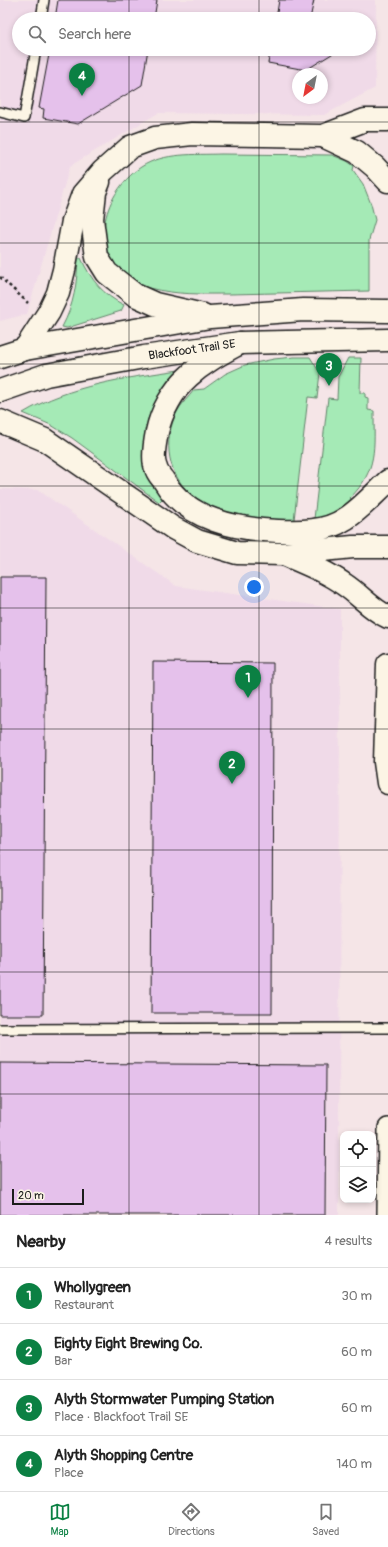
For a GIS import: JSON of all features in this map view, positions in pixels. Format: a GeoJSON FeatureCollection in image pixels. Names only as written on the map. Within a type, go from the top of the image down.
{"type":"FeatureCollection","features":[{"type":"Feature","properties":{"kind":"main road"},"geometry":{"type":"LineString","coordinates":[[25,349],[49,312],[58,293],[73,221],[83,194],[103,171],[130,147],[155,138],[192,134],[323,136],[365,120],[388,120]]}},
{"type":"Feature","properties":{"kind":"main road"},"geometry":{"type":"LineString","coordinates":[[323,136],[357,152],[375,167],[388,181]]}},
{"type":"Feature","properties":{"kind":"main road"},"geometry":{"type":"LineString","coordinates":[[103,171],[95,192],[92,219],[97,257],[107,273],[136,295],[155,304],[210,317]]}},
{"type":"Feature","properties":{"kind":"main road"},"geometry":{"type":"LineString","coordinates":[[0,358],[25,349],[210,317],[302,310],[388,311]]}},
{"type":"Feature","properties":{"kind":"main road","name":"Blackfoot Trail SE"},"geometry":{"type":"LineString","coordinates":[[0,391],[46,375],[144,357],[240,343],[388,340]]}},
{"type":"Feature","properties":{"kind":"main road"},"geometry":{"type":"LineString","coordinates":[[240,343],[203,364],[188,376],[177,388],[159,419],[155,444],[155,468],[169,491],[190,509],[222,523],[252,530],[302,531],[322,528],[345,520],[388,481]]}},
{"type":"Feature","properties":{"kind":"main road"},"geometry":{"type":"LineString","coordinates":[[0,421],[45,440],[173,528],[197,541],[237,553],[284,554],[353,548],[388,547]]}},
{"type":"Feature","properties":{"kind":"main road"},"geometry":{"type":"LineString","coordinates":[[284,554],[321,570],[346,585],[381,614],[388,617]]}},
{"type":"Feature","properties":{"kind":"main road"},"geometry":{"type":"LineString","coordinates":[[388,664],[385,762],[388,783]]}},
{"type":"Feature","properties":{"kind":"street"},"geometry":{"type":"LineString","coordinates":[[387,1215],[388,1128]]}},
{"type":"Feature","properties":{"kind":"lane"},"geometry":{"type":"LineString","coordinates":[[42,12],[44,0]]}},
{"type":"Feature","properties":{"kind":"lane"},"geometry":{"type":"LineString","coordinates":[[0,112],[24,118],[35,56]]}},
{"type":"Feature","properties":{"kind":"lane"},"geometry":{"type":"LineString","coordinates":[[0,1029],[388,1028]]}},
{"type":"Feature","properties":{"kind":"path"},"geometry":{"type":"LineString","coordinates":[[0,277],[32,308]]}},
{"type":"Feature","properties":{"kind":"shaded area"},"geometry":{"type":"Polygon","coordinates":[[[0,0],[376,0],[376,12],[12,12],[12,56],[375,56],[375,88],[324,115],[158,113],[70,166],[27,314],[0,321],[0,0]]]}},
{"type":"Feature","properties":{"kind":"shaded area"},"geometry":{"type":"Polygon","coordinates":[[[0,489],[38,490],[176,586],[340,609],[339,1215],[0,1215],[0,489]]]}},
{"type":"Feature","properties":{"kind":"green space"},"geometry":{"type":"Polygon","coordinates":[[[180,155],[332,155],[347,161],[354,166],[353,170],[363,184],[371,204],[375,220],[369,240],[369,291],[189,294],[139,287],[130,283],[111,259],[106,246],[104,231],[106,216],[111,202],[119,188],[129,177],[150,162],[180,155]]]}},
{"type":"Feature","properties":{"kind":"green space"},"geometry":{"type":"Polygon","coordinates":[[[78,258],[81,258],[98,286],[110,297],[124,305],[121,311],[67,328],[62,327],[74,294],[78,258]]]}},
{"type":"Feature","properties":{"kind":"green space"},"geometry":{"type":"Polygon","coordinates":[[[310,357],[320,373],[317,398],[308,397],[294,520],[262,520],[242,517],[230,514],[206,504],[195,497],[178,479],[170,458],[169,446],[172,423],[181,406],[194,390],[204,389],[225,374],[245,365],[274,359],[310,357]]]}},
{"type":"Feature","properties":{"kind":"green space"},"geometry":{"type":"Polygon","coordinates":[[[348,358],[361,358],[360,393],[365,393],[365,397],[368,398],[368,410],[374,411],[374,447],[370,468],[366,478],[350,498],[353,501],[335,513],[314,519],[328,398],[337,399],[338,377],[348,358]]]}},
{"type":"Feature","properties":{"kind":"green space"},"geometry":{"type":"Polygon","coordinates":[[[179,370],[181,371],[159,395],[148,419],[146,432],[164,497],[159,502],[72,438],[51,425],[23,413],[41,403],[79,389],[139,376],[179,370]]]}},
{"type":"Feature","properties":{"kind":"building"},"geometry":{"type":"Polygon","coordinates":[[[58,0],[157,0],[155,12],[56,12],[58,0]]]}},
{"type":"Feature","properties":{"kind":"building"},"geometry":{"type":"Polygon","coordinates":[[[279,0],[314,0],[311,12],[277,12],[279,0]]]}},
{"type":"Feature","properties":{"kind":"building"},"geometry":{"type":"Polygon","coordinates":[[[49,56],[147,56],[142,85],[78,124],[43,118],[44,109],[39,108],[49,56]]]}},
{"type":"Feature","properties":{"kind":"building"},"geometry":{"type":"Polygon","coordinates":[[[270,56],[329,56],[309,68],[295,68],[268,63],[270,56]]]}},
{"type":"Feature","properties":{"kind":"building"},"geometry":{"type":"Polygon","coordinates":[[[0,577],[46,577],[43,1015],[0,1015],[0,577]]]}},
{"type":"Feature","properties":{"kind":"building"},"geometry":{"type":"Polygon","coordinates":[[[153,662],[273,663],[272,1013],[151,1013],[153,662]]]}},
{"type":"Feature","properties":{"kind":"building"},"geometry":{"type":"Polygon","coordinates":[[[0,1063],[326,1065],[325,1215],[0,1215],[0,1063]]]}},
{"type":"Feature","properties":{"kind":"place","name":"Alyth Shopping Centre"},"geometry":{"type":"Point","coordinates":[82,96]}},
{"type":"Feature","properties":{"kind":"place","name":"Alyth Stormwater Pumping Station"},"geometry":{"type":"Point","coordinates":[329,386]}},
{"type":"Feature","properties":{"kind":"place","name":"Whollygreen"},"geometry":{"type":"Point","coordinates":[248,698]}},
{"type":"Feature","properties":{"kind":"place","name":"Eighty Eight Brewing Co."},"geometry":{"type":"Point","coordinates":[232,784]}}]}
